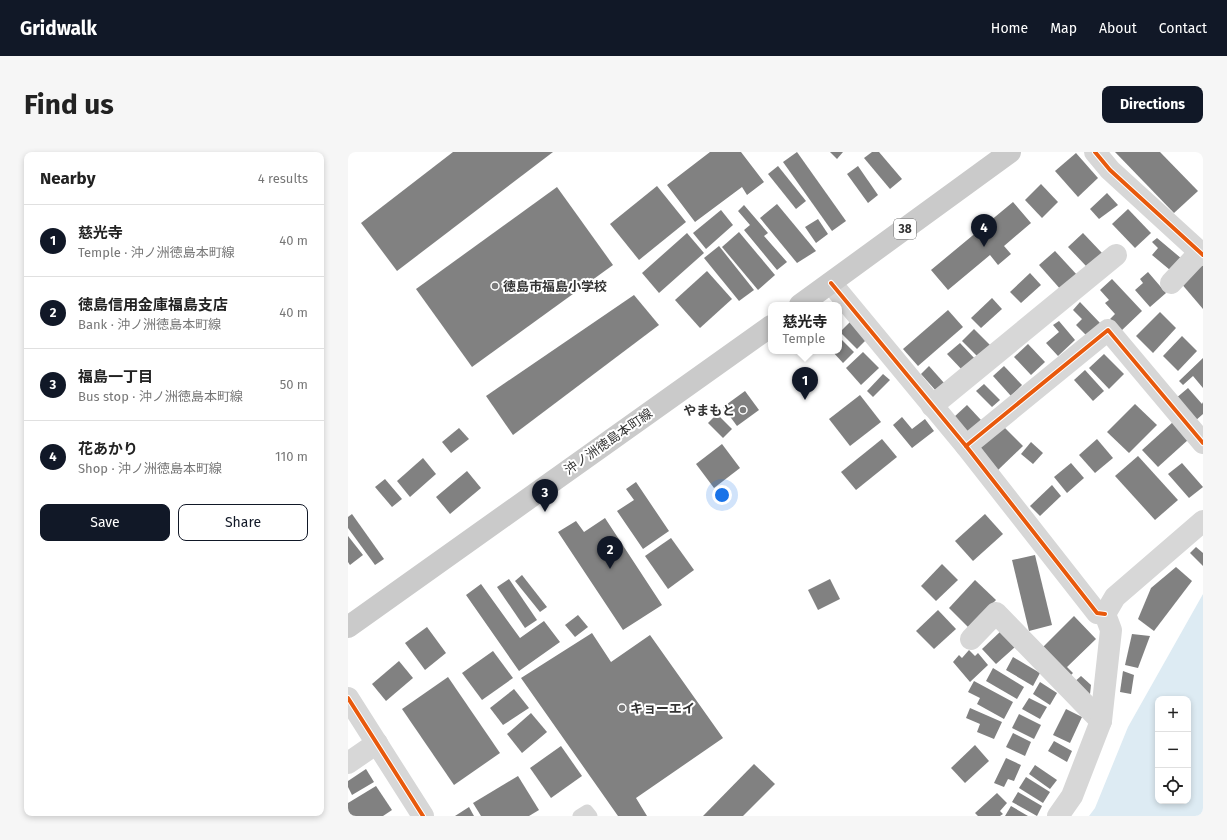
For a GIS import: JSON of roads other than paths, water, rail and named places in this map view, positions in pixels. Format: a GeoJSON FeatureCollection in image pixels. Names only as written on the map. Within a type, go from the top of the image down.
{"type":"FeatureCollection","features":[{"type":"Feature","properties":{"kind":"main road","name":"38"},"geometry":{"type":"LineString","coordinates":[[804,302],[1010,152]]}},
{"type":"Feature","properties":{"kind":"main road","name":"沖ノ洲徳島本町線"},"geometry":{"type":"LineString","coordinates":[[348,627],[768,328]]}},
{"type":"Feature","properties":{"kind":"street"},"geometry":{"type":"LineString","coordinates":[[1095,152],[1110,170],[1201,253],[1172,283]]}},
{"type":"Feature","properties":{"kind":"street"},"geometry":{"type":"LineString","coordinates":[[932,406],[1116,255]]}},
{"type":"Feature","properties":{"kind":"street"},"geometry":{"type":"LineString","coordinates":[[831,283],[966,446],[1097,613],[1105,614]]}},
{"type":"Feature","properties":{"kind":"street"},"geometry":{"type":"LineString","coordinates":[[966,446],[1108,330],[1203,443]]}},
{"type":"Feature","properties":{"kind":"street"},"geometry":{"type":"LineString","coordinates":[[1058,816],[1072,796],[1101,720],[1110,630],[1105,614],[1115,597],[1203,521]]}},
{"type":"Feature","properties":{"kind":"street"},"geometry":{"type":"LineString","coordinates":[[971,639],[996,613],[1101,720]]}},
{"type":"Feature","properties":{"kind":"street"},"geometry":{"type":"LineString","coordinates":[[348,698],[423,816]]}},
{"type":"Feature","properties":{"kind":"street"},"geometry":{"type":"LineString","coordinates":[[348,763],[376,742]]}},
{"type":"Feature","properties":{"kind":"lane"},"geometry":{"type":"LineString","coordinates":[[579,816],[587,811],[591,816]]}},
{"type":"Feature","properties":{"kind":"place","name":"花あかり"},"geometry":{"type":"Point","coordinates":[984,247]}},
{"type":"Feature","properties":{"kind":"place","name":"徳島市福島小学校"},"geometry":{"type":"Point","coordinates":[495,286]}},
{"type":"Feature","properties":{"kind":"place","name":"慈光寺"},"geometry":{"type":"Point","coordinates":[805,400]}},
{"type":"Feature","properties":{"kind":"place","name":"やまもと"},"geometry":{"type":"Point","coordinates":[743,410]}},
{"type":"Feature","properties":{"kind":"place","name":"福島一丁目"},"geometry":{"type":"Point","coordinates":[545,512]}},
{"type":"Feature","properties":{"kind":"place","name":"徳島信用金庫福島支店"},"geometry":{"type":"Point","coordinates":[610,569]}},
{"type":"Feature","properties":{"kind":"place","name":"キョーエイ"},"geometry":{"type":"Point","coordinates":[622,708]}}]}
